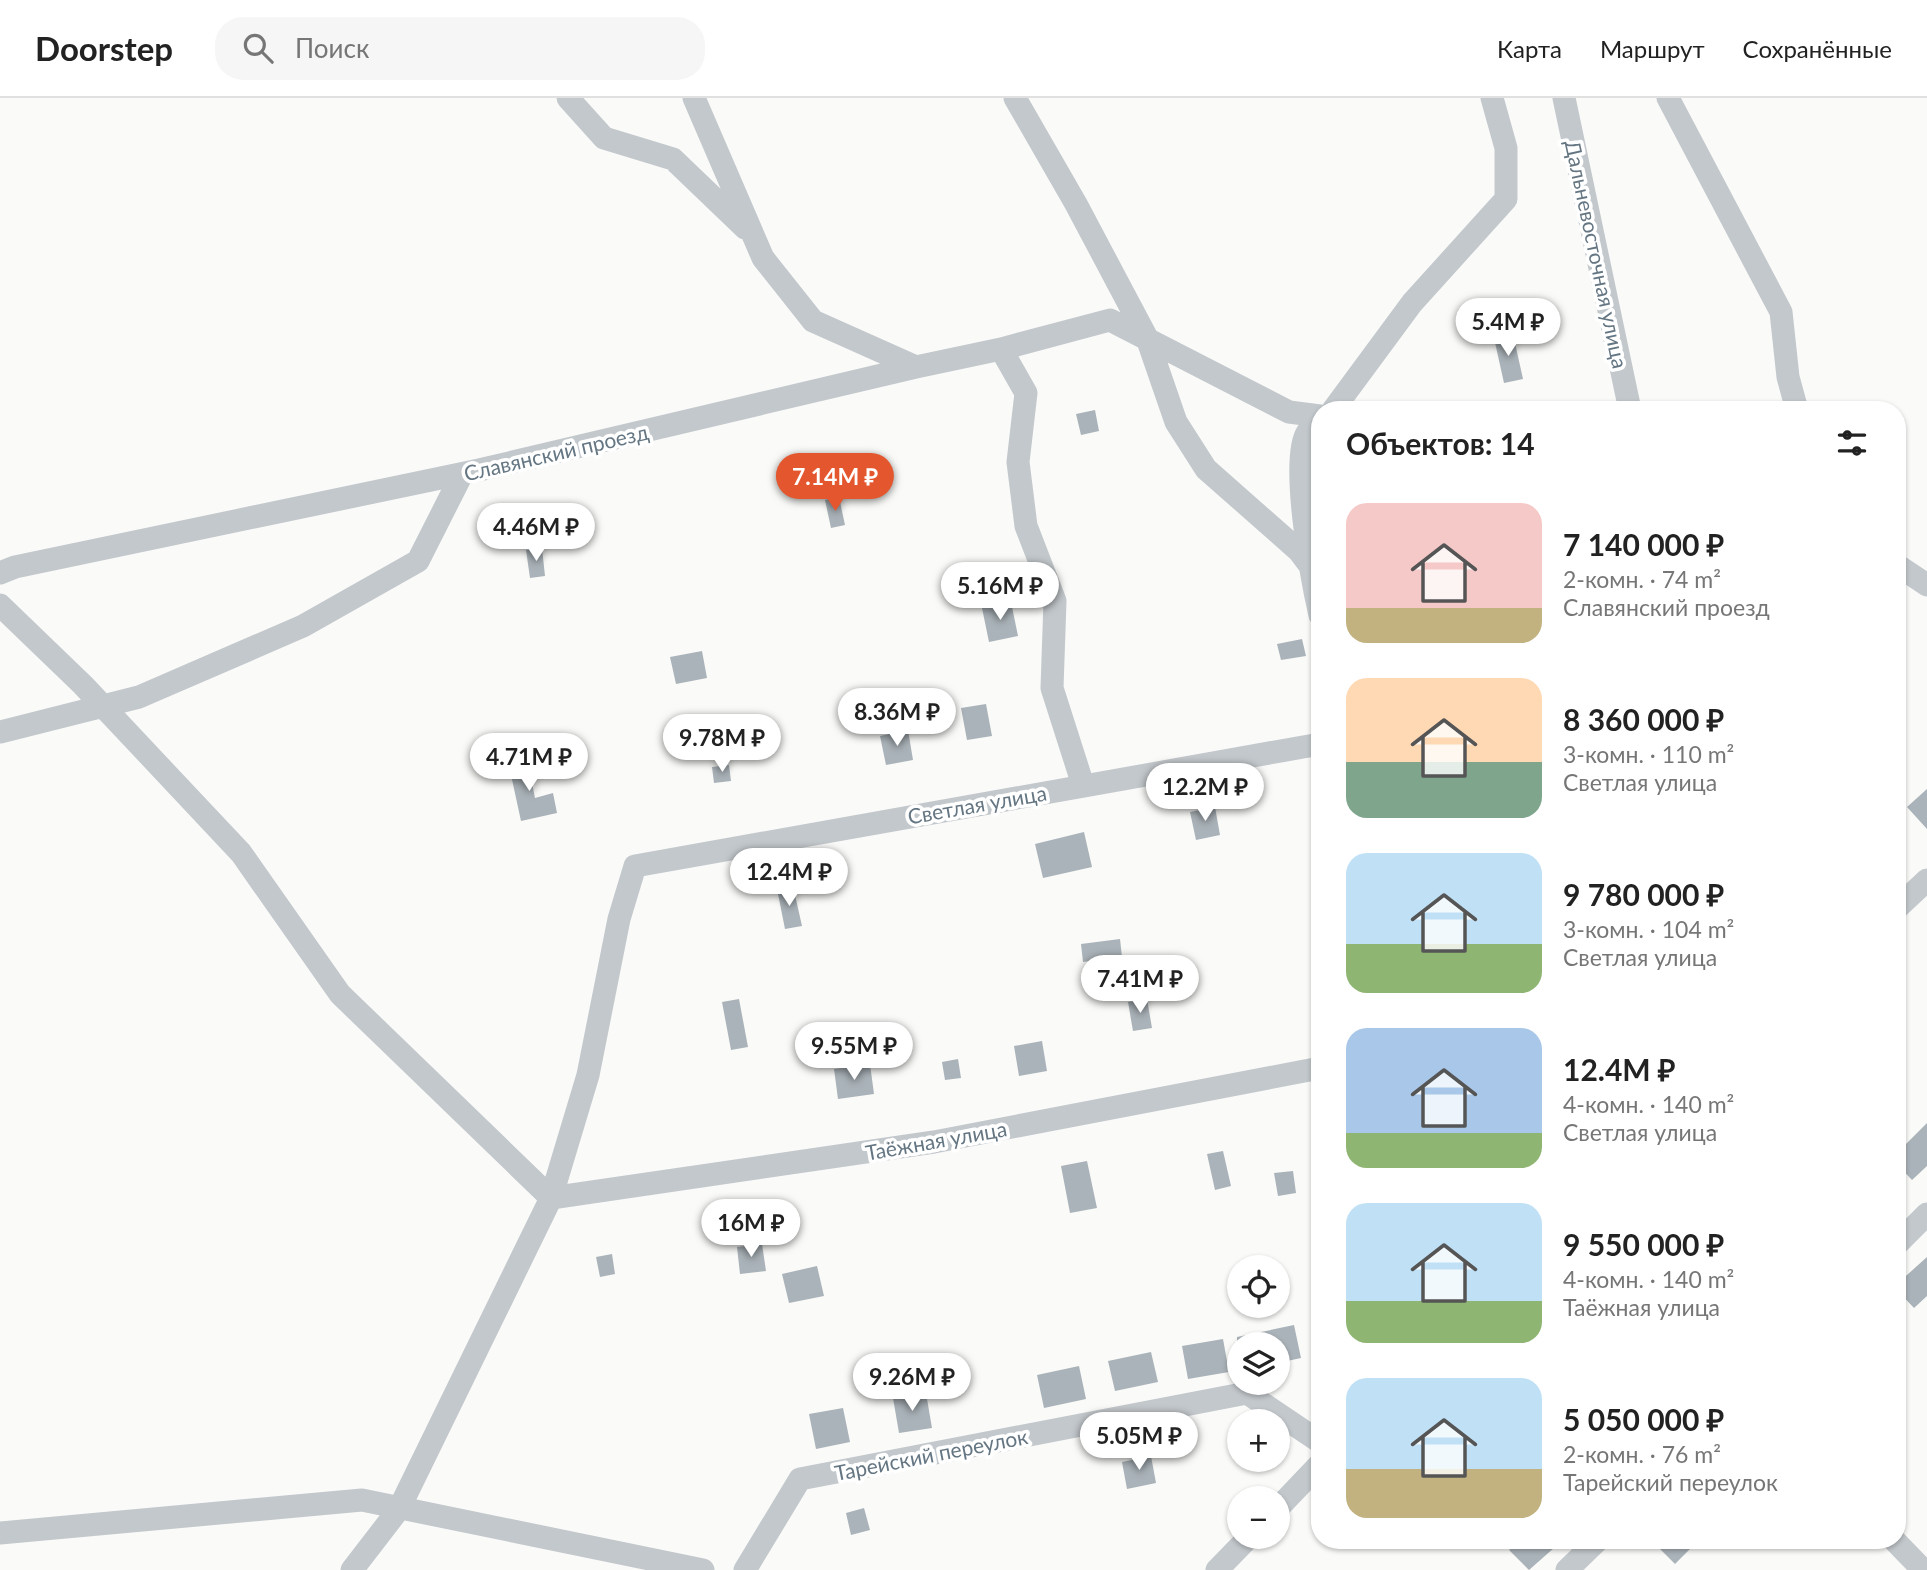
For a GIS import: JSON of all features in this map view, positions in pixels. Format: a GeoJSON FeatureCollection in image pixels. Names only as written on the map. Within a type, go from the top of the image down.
{"type":"FeatureCollection","features":[{"type":"Feature","properties":{"kind":"street"},"geometry":{"type":"LineString","coordinates":[[568,98],[604,138],[673,159],[753,235]]}},
{"type":"Feature","properties":{"kind":"street"},"geometry":{"type":"LineString","coordinates":[[694,98],[763,258],[813,321],[916,367]]}},
{"type":"Feature","properties":{"kind":"street"},"geometry":{"type":"LineString","coordinates":[[1015,98],[1076,204],[1147,338],[1176,422],[1206,469],[1299,551],[1311,567]]}},
{"type":"Feature","properties":{"kind":"street"},"geometry":{"type":"LineString","coordinates":[[1340,401],[1412,303],[1506,199],[1506,148],[1492,98]]}},
{"type":"Feature","properties":{"kind":"street","name":"Дальневосточная улица"},"geometry":{"type":"LineString","coordinates":[[1563,98],[1628,401]]}},
{"type":"Feature","properties":{"kind":"street"},"geometry":{"type":"LineString","coordinates":[[1668,98],[1781,312],[1788,377],[1795,401]]}},
{"type":"Feature","properties":{"kind":"street","name":"Славянский проезд"},"geometry":{"type":"LineString","coordinates":[[0,573],[15,567],[461,474],[1001,349],[1111,320],[1147,338]]}},
{"type":"Feature","properties":{"kind":"street"},"geometry":{"type":"LineString","coordinates":[[1147,338],[1289,412],[1311,415]]}},
{"type":"Feature","properties":{"kind":"street"},"geometry":{"type":"LineString","coordinates":[[1001,349],[1026,393],[1018,462],[1026,526],[1055,601],[1052,688],[1083,785]]}},
{"type":"Feature","properties":{"kind":"street"},"geometry":{"type":"LineString","coordinates":[[1311,429],[1307,432],[1300,455],[1311,546]]}},
{"type":"Feature","properties":{"kind":"street"},"geometry":{"type":"LineString","coordinates":[[0,732],[139,697],[303,626],[418,561],[461,474]]}},
{"type":"Feature","properties":{"kind":"street"},"geometry":{"type":"LineString","coordinates":[[1906,571],[1927,585]]}},
{"type":"Feature","properties":{"kind":"street"},"geometry":{"type":"LineString","coordinates":[[0,605],[103,706],[242,853],[340,994],[551,1199],[399,1509],[352,1570]]}},
{"type":"Feature","properties":{"kind":"street","name":"Светлая улица"},"geometry":{"type":"LineString","coordinates":[[551,1199],[588,1075],[619,919],[635,866],[1311,746]]}},
{"type":"Feature","properties":{"kind":"street"},"geometry":{"type":"LineString","coordinates":[[1906,900],[1927,880]]}},
{"type":"Feature","properties":{"kind":"street","name":"Таёжная улица"},"geometry":{"type":"LineString","coordinates":[[551,1199],[934,1142],[1311,1070]]}},
{"type":"Feature","properties":{"kind":"street"},"geometry":{"type":"LineString","coordinates":[[1906,1235],[1927,1214]]}},
{"type":"Feature","properties":{"kind":"street","name":"Тарейский переулок"},"geometry":{"type":"LineString","coordinates":[[745,1570],[800,1479],[1247,1394],[1311,1436]]}},
{"type":"Feature","properties":{"kind":"street"},"geometry":{"type":"LineString","coordinates":[[1290,1495],[1311,1473]]}},
{"type":"Feature","properties":{"kind":"street"},"geometry":{"type":"LineString","coordinates":[[0,1534],[362,1500],[703,1570]]}},
{"type":"Feature","properties":{"kind":"street"},"geometry":{"type":"LineString","coordinates":[[1217,1570],[1237,1549]]}},
{"type":"Feature","properties":{"kind":"street"},"geometry":{"type":"LineString","coordinates":[[1567,1570],[1589,1549]]}},
{"type":"Feature","properties":{"kind":"street"},"geometry":{"type":"LineString","coordinates":[[1903,1549],[1922,1567]]}},
{"type":"Feature","properties":{"kind":"building"},"geometry":{"type":"Polygon","coordinates":[[[1513,334],[1523,379],[1504,383],[1494,338],[1513,334]]]}},
{"type":"Feature","properties":{"kind":"building"},"geometry":{"type":"Polygon","coordinates":[[[1095,410],[1099,431],[1081,435],[1076,414],[1095,410]]]}},
{"type":"Feature","properties":{"kind":"building"},"geometry":{"type":"Polygon","coordinates":[[[839,497],[845,525],[831,528],[825,500],[839,497]]]}},
{"type":"Feature","properties":{"kind":"building"},"geometry":{"type":"Polygon","coordinates":[[[542,548],[545,576],[530,578],[526,550],[542,548]]]}},
{"type":"Feature","properties":{"kind":"building"},"geometry":{"type":"Polygon","coordinates":[[[1011,602],[1018,636],[989,642],[982,608],[1011,602]]]}},
{"type":"Feature","properties":{"kind":"building"},"geometry":{"type":"Polygon","coordinates":[[[1302,639],[1306,656],[1281,660],[1277,644],[1302,639]]]}},
{"type":"Feature","properties":{"kind":"building"},"geometry":{"type":"Polygon","coordinates":[[[702,651],[707,678],[676,684],[670,657],[702,651]]]}},
{"type":"Feature","properties":{"kind":"building"},"geometry":{"type":"Polygon","coordinates":[[[986,704],[992,736],[967,740],[961,708],[986,704]]]}},
{"type":"Feature","properties":{"kind":"building"},"geometry":{"type":"Polygon","coordinates":[[[908,730],[913,760],[886,765],[880,736],[908,730]]]}},
{"type":"Feature","properties":{"kind":"building"},"geometry":{"type":"Polygon","coordinates":[[[527,757],[535,798],[553,793],[557,813],[521,821],[508,761],[527,757]]]}},
{"type":"Feature","properties":{"kind":"building"},"geometry":{"type":"Polygon","coordinates":[[[729,765],[731,781],[714,783],[712,767],[729,765]]]}},
{"type":"Feature","properties":{"kind":"building"},"geometry":{"type":"Polygon","coordinates":[[[1927,789],[1927,829],[1907,807],[1927,789]]]}},
{"type":"Feature","properties":{"kind":"building"},"geometry":{"type":"Polygon","coordinates":[[[1215,807],[1220,835],[1196,840],[1190,812],[1215,807]]]}},
{"type":"Feature","properties":{"kind":"building"},"geometry":{"type":"Polygon","coordinates":[[[1084,832],[1092,867],[1043,878],[1035,844],[1084,832]]]}},
{"type":"Feature","properties":{"kind":"building"},"geometry":{"type":"Polygon","coordinates":[[[793,886],[802,926],[785,929],[777,889],[793,886]]]}},
{"type":"Feature","properties":{"kind":"building"},"geometry":{"type":"Polygon","coordinates":[[[1120,939],[1122,957],[1083,962],[1081,944],[1120,939]]]}},
{"type":"Feature","properties":{"kind":"building"},"geometry":{"type":"Polygon","coordinates":[[[739,999],[748,1047],[731,1050],[722,1002],[739,999]]]}},
{"type":"Feature","properties":{"kind":"building"},"geometry":{"type":"Polygon","coordinates":[[[1147,999],[1152,1028],[1133,1031],[1128,1002],[1147,999]]]}},
{"type":"Feature","properties":{"kind":"building"},"geometry":{"type":"Polygon","coordinates":[[[1042,1041],[1047,1071],[1019,1076],[1014,1046],[1042,1041]]]}},
{"type":"Feature","properties":{"kind":"building"},"geometry":{"type":"Polygon","coordinates":[[[958,1059],[961,1078],[945,1080],[942,1062],[958,1059]]]}},
{"type":"Feature","properties":{"kind":"building"},"geometry":{"type":"Polygon","coordinates":[[[870,1064],[874,1094],[838,1099],[834,1069],[870,1064]]]}},
{"type":"Feature","properties":{"kind":"building"},"geometry":{"type":"Polygon","coordinates":[[[1927,1123],[1927,1166],[1912,1180],[1906,1174],[1906,1144],[1927,1123]]]}},
{"type":"Feature","properties":{"kind":"building"},"geometry":{"type":"Polygon","coordinates":[[[1223,1151],[1231,1186],[1215,1190],[1207,1154],[1223,1151]]]}},
{"type":"Feature","properties":{"kind":"building"},"geometry":{"type":"Polygon","coordinates":[[[1087,1161],[1097,1208],[1070,1213],[1061,1166],[1087,1161]]]}},
{"type":"Feature","properties":{"kind":"building"},"geometry":{"type":"Polygon","coordinates":[[[1293,1171],[1296,1193],[1278,1196],[1274,1173],[1293,1171]]]}},
{"type":"Feature","properties":{"kind":"building"},"geometry":{"type":"Polygon","coordinates":[[[762,1244],[766,1271],[740,1274],[737,1247],[762,1244]]]}},
{"type":"Feature","properties":{"kind":"building"},"geometry":{"type":"Polygon","coordinates":[[[612,1254],[615,1274],[600,1277],[596,1257],[612,1254]]]}},
{"type":"Feature","properties":{"kind":"building"},"geometry":{"type":"Polygon","coordinates":[[[1927,1257],[1927,1296],[1914,1308],[1906,1300],[1906,1276],[1927,1257]]]}},
{"type":"Feature","properties":{"kind":"building"},"geometry":{"type":"Polygon","coordinates":[[[817,1266],[824,1296],[789,1303],[782,1274],[817,1266]]]}},
{"type":"Feature","properties":{"kind":"building"},"geometry":{"type":"Polygon","coordinates":[[[1294,1325],[1301,1358],[1290,1360],[1290,1332],[1261,1332],[1294,1325]]]}},
{"type":"Feature","properties":{"kind":"building"},"geometry":{"type":"Polygon","coordinates":[[[1223,1339],[1227,1372],[1188,1379],[1182,1346],[1223,1339]]]}},
{"type":"Feature","properties":{"kind":"building"},"geometry":{"type":"Polygon","coordinates":[[[1151,1352],[1158,1382],[1115,1391],[1108,1361],[1151,1352]]]}},
{"type":"Feature","properties":{"kind":"building"},"geometry":{"type":"Polygon","coordinates":[[[1079,1366],[1086,1399],[1044,1408],[1037,1375],[1079,1366]]]}},
{"type":"Feature","properties":{"kind":"building"},"geometry":{"type":"Polygon","coordinates":[[[926,1393],[932,1428],[899,1433],[893,1398],[926,1393]]]}},
{"type":"Feature","properties":{"kind":"building"},"geometry":{"type":"Polygon","coordinates":[[[843,1408],[850,1442],[816,1449],[809,1414],[843,1408]]]}},
{"type":"Feature","properties":{"kind":"building"},"geometry":{"type":"Polygon","coordinates":[[[1151,1456],[1156,1483],[1127,1489],[1122,1462],[1151,1456]]]}},
{"type":"Feature","properties":{"kind":"building"},"geometry":{"type":"Polygon","coordinates":[[[864,1508],[870,1530],[851,1535],[846,1513],[864,1508]]]}},
{"type":"Feature","properties":{"kind":"building"},"geometry":{"type":"Polygon","coordinates":[[[1510,1549],[1553,1549],[1529,1570],[1510,1549]]]}},
{"type":"Feature","properties":{"kind":"building"},"geometry":{"type":"Polygon","coordinates":[[[1660,1549],[1690,1549],[1675,1564],[1660,1549]]]}}]}
